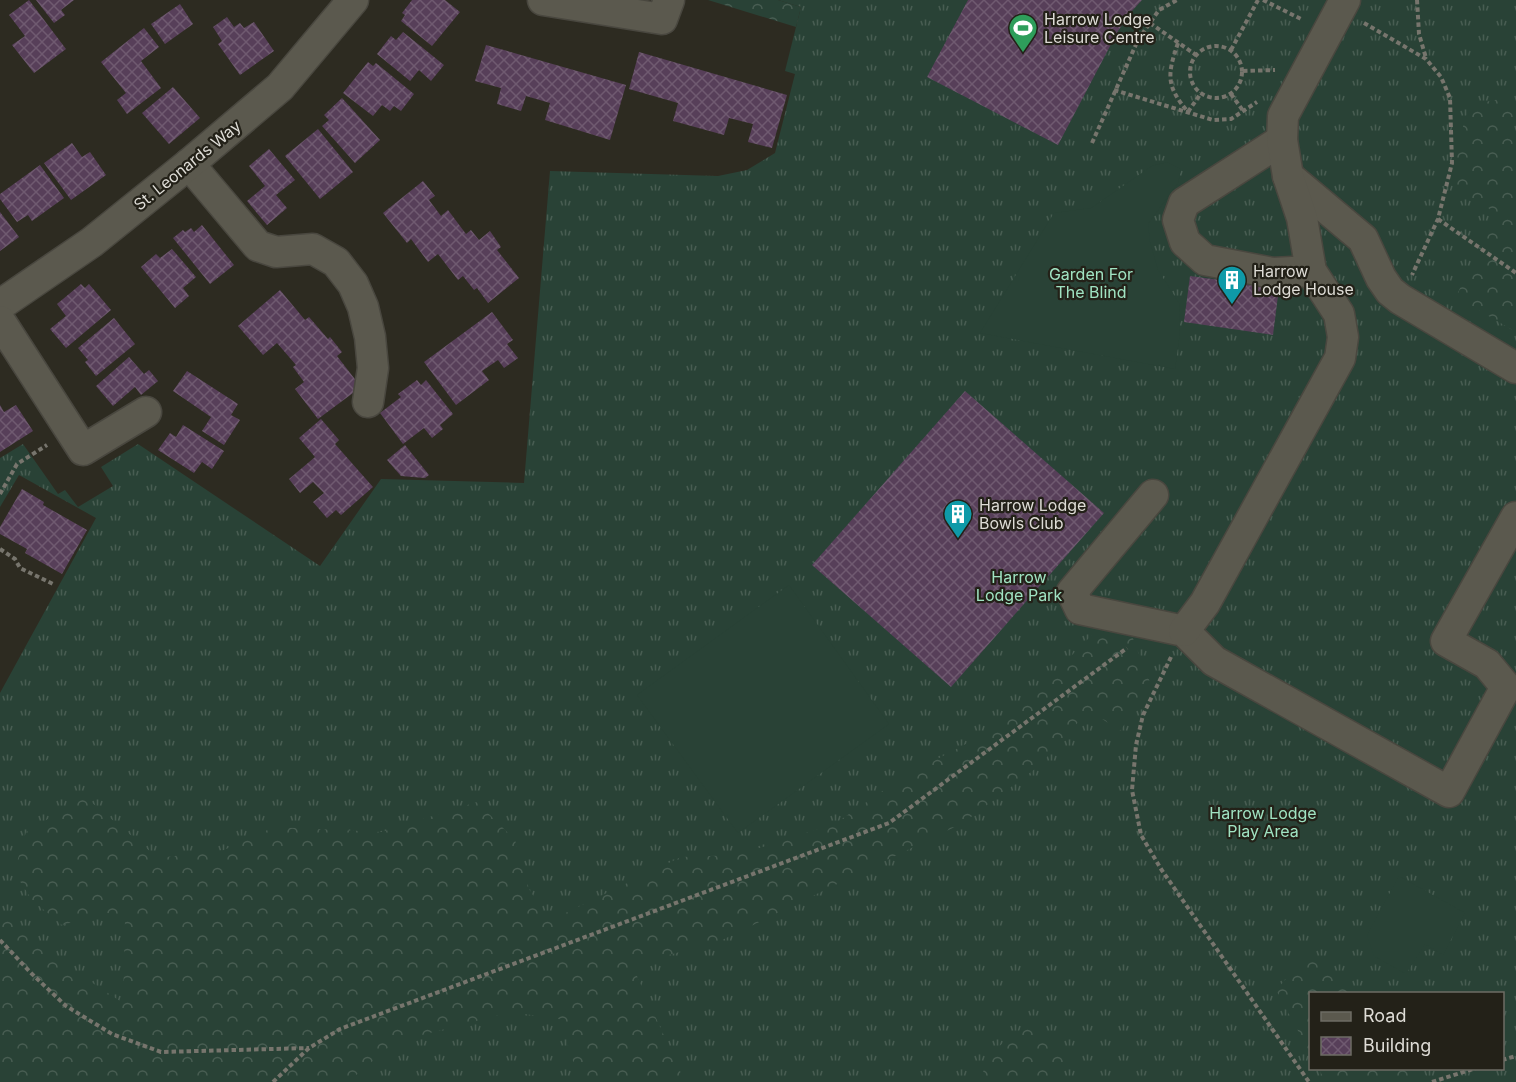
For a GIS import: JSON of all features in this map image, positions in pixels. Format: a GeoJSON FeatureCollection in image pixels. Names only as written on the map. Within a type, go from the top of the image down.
{"type":"FeatureCollection","features":[{"type":"Feature","properties":{"kind":"street","name":"St. Leonards Way"},"geometry":{"type":"LineString","coordinates":[[0,305],[92,242],[280,87],[353,0]]}},
{"type":"Feature","properties":{"kind":"street"},"geometry":{"type":"LineString","coordinates":[[543,0],[662,19],[669,0]]}},
{"type":"Feature","properties":{"kind":"street"},"geometry":{"type":"LineString","coordinates":[[1184,631],[1204,603],[1340,358],[1343,337],[1339,314],[1311,271],[1302,218],[1287,176],[1282,140],[1283,116],[1338,14]]}},
{"type":"Feature","properties":{"kind":"street"},"geometry":{"type":"LineString","coordinates":[[1282,140],[1184,202],[1178,220],[1185,242],[1205,260],[1273,273],[1311,271]]}},
{"type":"Feature","properties":{"kind":"street"},"geometry":{"type":"LineString","coordinates":[[189,164],[258,246],[276,252],[313,249],[336,262],[353,284],[363,307],[370,337],[373,368],[368,402]]}},
{"type":"Feature","properties":{"kind":"street"},"geometry":{"type":"LineString","coordinates":[[1287,176],[1363,239],[1381,278],[1390,291],[1516,368]]}},
{"type":"Feature","properties":{"kind":"street"},"geometry":{"type":"LineString","coordinates":[[0,321],[83,450],[146,412]]}},
{"type":"Feature","properties":{"kind":"street"},"geometry":{"type":"LineString","coordinates":[[1153,495],[1072,591],[1080,609],[1184,631],[1214,661],[1449,792],[1506,687],[1487,664],[1446,641],[1516,517]]}},
{"type":"Feature","properties":{"kind":"path"},"geometry":{"type":"LineString","coordinates":[[1092,143],[1138,40],[1160,10],[1177,0]]}},
{"type":"Feature","properties":{"kind":"path"},"geometry":{"type":"LineString","coordinates":[[1231,50],[1261,0],[1338,14],[1426,59],[1441,77],[1450,98],[1452,163],[1438,219],[1410,280]]}},
{"type":"Feature","properties":{"kind":"path"},"geometry":{"type":"LineString","coordinates":[[1417,0],[1419,34],[1426,59]]}},
{"type":"Feature","properties":{"kind":"path"},"geometry":{"type":"LineString","coordinates":[[1150,23],[1196,56]]}},
{"type":"Feature","properties":{"kind":"path"},"geometry":{"type":"LineString","coordinates":[[1178,43],[1171,65],[1170,79],[1175,97],[1188,112]]}},
{"type":"Feature","properties":{"kind":"path"},"geometry":{"type":"LineString","coordinates":[[1211,46],[1231,50],[1241,62],[1243,71],[1239,87],[1231,94],[1217,99],[1201,93],[1195,88],[1190,72],[1191,63],[1196,56],[1211,46]]}},
{"type":"Feature","properties":{"kind":"path"},"geometry":{"type":"LineString","coordinates":[[1243,71],[1279,70],[1273,79]]}},
{"type":"Feature","properties":{"kind":"path"},"geometry":{"type":"LineString","coordinates":[[1114,90],[1213,120],[1231,119],[1244,112],[1263,95]]}},
{"type":"Feature","properties":{"kind":"path"},"geometry":{"type":"LineString","coordinates":[[1188,112],[1201,93]]}},
{"type":"Feature","properties":{"kind":"path"},"geometry":{"type":"LineString","coordinates":[[1231,94],[1244,112]]}},
{"type":"Feature","properties":{"kind":"path"},"geometry":{"type":"LineString","coordinates":[[1438,219],[1516,273]]}},
{"type":"Feature","properties":{"kind":"path"},"geometry":{"type":"LineString","coordinates":[[0,494],[17,464],[70,431]]}},
{"type":"Feature","properties":{"kind":"path"},"geometry":{"type":"LineString","coordinates":[[0,549],[15,559],[20,568],[53,584]]}},
{"type":"Feature","properties":{"kind":"path"},"geometry":{"type":"LineString","coordinates":[[1184,631],[1143,715],[1136,746],[1132,790],[1141,835],[1161,869],[1309,1082]]}},
{"type":"Feature","properties":{"kind":"path"},"geometry":{"type":"LineString","coordinates":[[273,1082],[309,1048],[340,1029],[889,823],[1129,647]]}},
{"type":"Feature","properties":{"kind":"path"},"geometry":{"type":"LineString","coordinates":[[0,940],[66,1006],[112,1034],[161,1052],[309,1048]]}},
{"type":"Feature","properties":{"kind":"path"},"geometry":{"type":"LineString","coordinates":[[1432,1082],[1470,1070]]}},
{"type":"Feature","properties":{"kind":"green space"},"geometry":{"type":"Polygon","coordinates":[[[708,0],[778,0],[801,7],[796,27],[708,0]]]}},
{"type":"Feature","properties":{"kind":"green space","name":"Harrow Lodge Park"},"geometry":{"type":"Polygon","coordinates":[[[778,0],[1516,0],[1516,1082],[0,1082],[0,693],[96,518],[19,475],[0,507],[0,458],[23,444],[58,494],[65,490],[78,507],[113,486],[101,467],[138,444],[320,566],[381,479],[524,483],[550,171],[718,176],[747,170],[775,153],[795,74],[785,71],[801,7],[778,0]]]}},
{"type":"Feature","properties":{"kind":"green space"},"geometry":{"type":"Polygon","coordinates":[[[1505,98],[1515,106],[1512,155],[1516,155],[1516,332],[1456,297],[1484,234],[1503,228],[1494,213],[1482,204],[1452,195],[1459,139],[1470,105],[1505,98]]]}},
{"type":"Feature","properties":{"kind":"green space","name":"Garden For The Blind"},"geometry":{"type":"Polygon","coordinates":[[[1167,162],[1181,169],[1178,183],[1148,224],[1150,242],[1158,270],[1179,303],[1180,333],[1175,369],[980,333],[1054,213],[1091,208],[1152,166],[1167,162]]]}},
{"type":"Feature","properties":{"kind":"green space"},"geometry":{"type":"Polygon","coordinates":[[[789,585],[889,724],[738,833],[637,695],[789,585]]]}},
{"type":"Feature","properties":{"kind":"green space"},"geometry":{"type":"Polygon","coordinates":[[[1103,624],[1130,631],[1151,685],[1120,731],[1089,710],[1039,766],[963,823],[720,941],[632,965],[685,1082],[584,1082],[569,1053],[565,1020],[511,1012],[395,1042],[348,1082],[0,1082],[0,911],[50,955],[123,1003],[125,920],[108,913],[62,925],[32,900],[14,872],[26,832],[85,797],[158,858],[224,850],[274,827],[382,832],[477,802],[515,840],[529,889],[549,921],[681,857],[738,855],[836,823],[903,777],[1002,725],[1103,624]]]}},
{"type":"Feature","properties":{"kind":"green space"},"geometry":{"type":"Polygon","coordinates":[[[1399,876],[1465,913],[1443,955],[1425,944],[1406,974],[1374,956],[1367,935],[1399,876]]]}},
{"type":"Feature","properties":{"kind":"green space"},"geometry":{"type":"Polygon","coordinates":[[[1307,956],[1336,972],[1359,992],[1309,992],[1309,1051],[1276,990],[1307,956]]]}},
{"type":"Feature","properties":{"kind":"green space"},"geometry":{"type":"Polygon","coordinates":[[[1027,1026],[1048,1033],[1064,1062],[1056,1082],[980,1082],[987,1063],[997,1049],[1027,1026]]]}},
{"type":"Feature","properties":{"kind":"green space"},"geometry":{"type":"Polygon","coordinates":[[[1320,1070],[1421,1070],[1431,1082],[1323,1082],[1320,1070]]]}},
{"type":"Feature","properties":{"kind":"building"},"geometry":{"type":"Polygon","coordinates":[[[29,0],[66,49],[34,73],[12,45],[25,36],[9,15],[29,0]]]}},
{"type":"Feature","properties":{"kind":"building"},"geometry":{"type":"Polygon","coordinates":[[[36,0],[74,0],[61,10],[65,15],[54,23],[36,0]]]}},
{"type":"Feature","properties":{"kind":"building"},"geometry":{"type":"Polygon","coordinates":[[[412,0],[445,0],[460,12],[432,46],[401,21],[405,15],[402,13],[412,0]]]}},
{"type":"Feature","properties":{"kind":"building","name":"Harrow Lodge Leisure Centre"},"geometry":{"type":"Polygon","coordinates":[[[968,0],[1142,0],[1118,31],[1058,145],[927,77],[968,0]]]}},
{"type":"Feature","properties":{"kind":"building"},"geometry":{"type":"Polygon","coordinates":[[[180,4],[193,24],[165,44],[151,24],[180,4]]]}},
{"type":"Feature","properties":{"kind":"building"},"geometry":{"type":"Polygon","coordinates":[[[227,17],[234,27],[240,23],[244,28],[254,22],[274,51],[240,75],[218,44],[222,41],[213,27],[227,17]]]}},
{"type":"Feature","properties":{"kind":"building"},"geometry":{"type":"Polygon","coordinates":[[[144,28],[159,47],[141,61],[161,88],[127,114],[117,100],[126,93],[101,62],[144,28]]]}},
{"type":"Feature","properties":{"kind":"building"},"geometry":{"type":"Polygon","coordinates":[[[403,32],[444,65],[431,81],[419,70],[410,81],[377,54],[391,36],[396,40],[403,32]]]}},
{"type":"Feature","properties":{"kind":"building"},"geometry":{"type":"Polygon","coordinates":[[[486,45],[626,85],[610,140],[545,120],[550,103],[526,96],[521,111],[497,104],[501,88],[475,81],[486,45]]]}},
{"type":"Feature","properties":{"kind":"building"},"geometry":{"type":"Polygon","coordinates":[[[639,52],[787,95],[772,148],[748,142],[753,124],[729,118],[724,135],[673,121],[678,103],[629,89],[639,52]]]}},
{"type":"Feature","properties":{"kind":"building"},"geometry":{"type":"Polygon","coordinates":[[[368,62],[373,66],[376,63],[414,94],[401,111],[394,106],[390,111],[382,105],[373,116],[343,93],[368,62]]]}},
{"type":"Feature","properties":{"kind":"building"},"geometry":{"type":"Polygon","coordinates":[[[173,87],[200,118],[169,144],[142,113],[173,87]]]}},
{"type":"Feature","properties":{"kind":"building"},"geometry":{"type":"Polygon","coordinates":[[[342,98],[380,140],[355,163],[322,126],[329,120],[324,115],[342,98]]]}},
{"type":"Feature","properties":{"kind":"building"},"geometry":{"type":"Polygon","coordinates":[[[318,129],[353,172],[320,199],[285,156],[318,129]]]}},
{"type":"Feature","properties":{"kind":"building"},"geometry":{"type":"Polygon","coordinates":[[[72,143],[82,157],[90,152],[106,175],[71,200],[44,163],[72,143]]]}},
{"type":"Feature","properties":{"kind":"building"},"geometry":{"type":"Polygon","coordinates":[[[269,149],[295,180],[276,195],[287,208],[267,225],[247,201],[265,186],[249,166],[269,149]]]}},
{"type":"Feature","properties":{"kind":"building"},"geometry":{"type":"Polygon","coordinates":[[[40,165],[64,198],[32,221],[28,215],[17,222],[0,199],[0,194],[40,165]]]}},
{"type":"Feature","properties":{"kind":"building"},"geometry":{"type":"Polygon","coordinates":[[[423,181],[435,196],[429,200],[441,216],[448,210],[466,234],[471,230],[479,240],[490,231],[501,247],[497,250],[519,278],[488,303],[477,288],[474,290],[463,276],[458,280],[438,254],[428,262],[411,239],[407,243],[383,213],[423,181]]]}},
{"type":"Feature","properties":{"kind":"building"},"geometry":{"type":"Polygon","coordinates":[[[0,212],[19,237],[0,251],[0,212]]]}},
{"type":"Feature","properties":{"kind":"building"},"geometry":{"type":"Polygon","coordinates":[[[202,225],[234,265],[210,284],[173,238],[183,230],[185,232],[191,228],[194,232],[202,225]]]}},
{"type":"Feature","properties":{"kind":"building"},"geometry":{"type":"Polygon","coordinates":[[[172,249],[196,277],[183,288],[189,296],[175,308],[141,267],[156,254],[160,258],[172,249]]]}},
{"type":"Feature","properties":{"kind":"building","name":"Harrow Lodge House"},"geometry":{"type":"Polygon","coordinates":[[[1190,276],[1279,288],[1273,335],[1184,322],[1190,276]]]}},
{"type":"Feature","properties":{"kind":"building"},"geometry":{"type":"Polygon","coordinates":[[[81,284],[85,288],[89,284],[111,310],[66,348],[50,329],[66,316],[57,304],[81,284]]]}},
{"type":"Feature","properties":{"kind":"building"},"geometry":{"type":"Polygon","coordinates":[[[280,290],[305,320],[309,317],[328,339],[330,337],[342,352],[337,356],[361,387],[318,419],[295,389],[304,382],[293,367],[296,365],[277,343],[263,355],[238,326],[280,290]]]}},
{"type":"Feature","properties":{"kind":"building"},"geometry":{"type":"Polygon","coordinates":[[[492,312],[513,340],[507,344],[518,358],[504,368],[498,360],[482,371],[489,380],[456,405],[424,362],[492,312]]]}},
{"type":"Feature","properties":{"kind":"building"},"geometry":{"type":"Polygon","coordinates":[[[114,318],[135,344],[96,376],[85,362],[88,360],[78,348],[114,318]]]}},
{"type":"Feature","properties":{"kind":"building"},"geometry":{"type":"Polygon","coordinates":[[[129,357],[144,374],[149,370],[158,381],[141,395],[135,387],[113,406],[96,386],[129,357]]]}},
{"type":"Feature","properties":{"kind":"building"},"geometry":{"type":"Polygon","coordinates":[[[187,371],[238,404],[231,415],[240,420],[224,445],[202,431],[211,417],[173,391],[187,371]]]}},
{"type":"Feature","properties":{"kind":"building"},"geometry":{"type":"Polygon","coordinates":[[[417,380],[421,385],[426,380],[453,414],[440,425],[443,429],[432,438],[424,428],[403,444],[380,413],[401,397],[398,394],[417,380]]]}},
{"type":"Feature","properties":{"kind":"building","name":"Harrow Lodge Bowls Club"},"geometry":{"type":"Polygon","coordinates":[[[965,391],[1104,513],[951,687],[812,565],[965,391]]]}},
{"type":"Feature","properties":{"kind":"building"},"geometry":{"type":"Polygon","coordinates":[[[0,405],[4,412],[16,405],[33,431],[0,452],[0,405]]]}},
{"type":"Feature","properties":{"kind":"building"},"geometry":{"type":"Polygon","coordinates":[[[321,419],[339,440],[335,444],[373,487],[341,515],[336,510],[327,518],[313,502],[324,493],[313,482],[300,493],[289,479],[315,457],[299,438],[321,419]]]}},
{"type":"Feature","properties":{"kind":"building"},"geometry":{"type":"Polygon","coordinates":[[[183,425],[224,451],[212,469],[202,462],[194,473],[158,450],[170,433],[176,437],[183,425]]]}},
{"type":"Feature","properties":{"kind":"building"},"geometry":{"type":"Polygon","coordinates":[[[405,445],[429,475],[425,478],[401,476],[387,460],[405,445]]]}},
{"type":"Feature","properties":{"kind":"building"},"geometry":{"type":"Polygon","coordinates":[[[22,489],[44,502],[43,505],[87,530],[62,574],[25,553],[27,549],[0,534],[0,527],[22,489]]]}},
{"type":"Feature","properties":{"kind":"place","name":"Harrow Lodge Leisure Centre"},"geometry":{"type":"Point","coordinates":[1023,54]}},
{"type":"Feature","properties":{"kind":"place","name":"Harrow Lodge House"},"geometry":{"type":"Point","coordinates":[1232,306]}},
{"type":"Feature","properties":{"kind":"place","name":"Harrow Lodge Bowls Club"},"geometry":{"type":"Point","coordinates":[958,540]}},
{"type":"Feature","properties":{"kind":"park label","name":"Harrow Lodge Play Area"},"geometry":{"type":"Point","coordinates":[1263,822]}}]}
